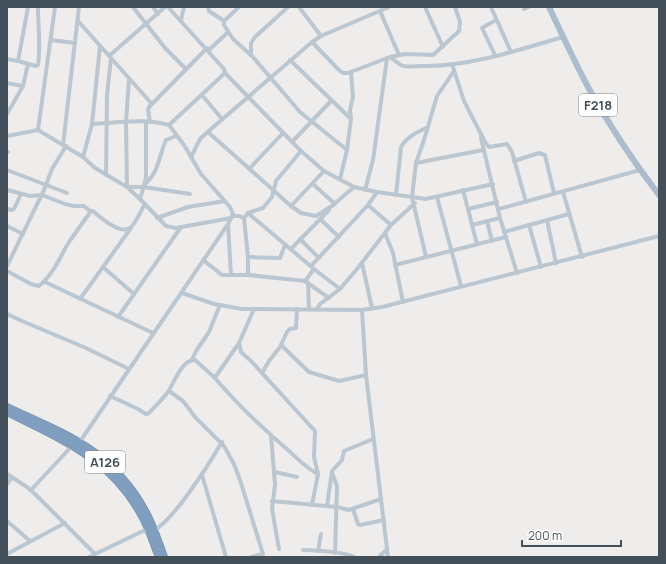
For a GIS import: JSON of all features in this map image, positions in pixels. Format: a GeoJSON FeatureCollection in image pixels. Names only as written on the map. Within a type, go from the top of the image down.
{"type":"FeatureCollection","features":[{"type":"Feature","properties":{"kind":"highway","name":"A126"},"geometry":{"type":"LineString","coordinates":[[7,407],[101,458],[126,483],[138,499],[158,557]]}},
{"type":"Feature","properties":{"kind":"highway","name":"A126"},"geometry":{"type":"LineString","coordinates":[[7,412],[76,444]]}},
{"type":"Feature","properties":{"kind":"highway","name":"A126"},"geometry":{"type":"LineString","coordinates":[[149,528],[164,557]]}},
{"type":"Feature","properties":{"kind":"main road","name":"F218"},"geometry":{"type":"LineString","coordinates":[[549,7],[598,104],[640,170],[659,195]]}},
{"type":"Feature","properties":{"kind":"street"},"geometry":{"type":"LineString","coordinates":[[18,62],[28,7]]}},
{"type":"Feature","properties":{"kind":"street"},"geometry":{"type":"LineString","coordinates":[[7,59],[36,66],[38,65],[40,50],[38,7]]}},
{"type":"Feature","properties":{"kind":"street"},"geometry":{"type":"LineString","coordinates":[[38,130],[55,7]]}},
{"type":"Feature","properties":{"kind":"street"},"geometry":{"type":"LineString","coordinates":[[7,266],[42,195],[52,168],[65,146],[79,7]]}},
{"type":"Feature","properties":{"kind":"street"},"geometry":{"type":"LineString","coordinates":[[133,7],[165,48],[186,69]]}},
{"type":"Feature","properties":{"kind":"street"},"geometry":{"type":"LineString","coordinates":[[153,7],[158,14]]}},
{"type":"Feature","properties":{"kind":"street"},"geometry":{"type":"LineString","coordinates":[[106,175],[110,57],[146,23],[167,7],[208,49],[224,69],[225,74],[247,98],[301,151],[324,171],[365,190],[412,198],[426,199],[493,184]]}},
{"type":"Feature","properties":{"kind":"street"},"geometry":{"type":"LineString","coordinates":[[181,20],[184,7]]}},
{"type":"Feature","properties":{"kind":"street"},"geometry":{"type":"LineString","coordinates":[[208,7],[209,11],[224,21]]}},
{"type":"Feature","properties":{"kind":"street"},"geometry":{"type":"LineString","coordinates":[[224,21],[239,7]]}},
{"type":"Feature","properties":{"kind":"street"},"geometry":{"type":"LineString","coordinates":[[252,56],[251,43],[255,37],[288,7]]}},
{"type":"Feature","properties":{"kind":"street"},"geometry":{"type":"LineString","coordinates":[[298,7],[321,36]]}},
{"type":"Feature","properties":{"kind":"street"},"geometry":{"type":"LineString","coordinates":[[191,157],[200,139],[312,42],[321,36],[388,7]]}},
{"type":"Feature","properties":{"kind":"street"},"geometry":{"type":"LineString","coordinates":[[425,7],[443,47]]}},
{"type":"Feature","properties":{"kind":"street"},"geometry":{"type":"LineString","coordinates":[[312,42],[343,73],[351,72],[399,55],[412,53],[433,55],[459,31],[460,22],[455,7]]}},
{"type":"Feature","properties":{"kind":"street"},"geometry":{"type":"LineString","coordinates":[[491,7],[511,52]]}},
{"type":"Feature","properties":{"kind":"street"},"geometry":{"type":"LineString","coordinates":[[524,9],[529,7]]}},
{"type":"Feature","properties":{"kind":"street"},"geometry":{"type":"LineString","coordinates":[[380,11],[399,55]]}},
{"type":"Feature","properties":{"kind":"street"},"geometry":{"type":"LineString","coordinates":[[495,55],[482,28],[496,20]]}},
{"type":"Feature","properties":{"kind":"street"},"geometry":{"type":"LineString","coordinates":[[78,21],[152,104]]}},
{"type":"Feature","properties":{"kind":"street"},"geometry":{"type":"LineString","coordinates":[[224,21],[224,26],[228,32],[252,56],[300,112],[346,150]]}},
{"type":"Feature","properties":{"kind":"street"},"geometry":{"type":"LineString","coordinates":[[140,199],[145,185],[148,110],[186,69],[228,32]]}},
{"type":"Feature","properties":{"kind":"street"},"geometry":{"type":"LineString","coordinates":[[389,58],[403,66],[452,64],[511,52],[563,37]]}},
{"type":"Feature","properties":{"kind":"street"},"geometry":{"type":"LineString","coordinates":[[51,40],[75,43]]}},
{"type":"Feature","properties":{"kind":"street"},"geometry":{"type":"LineString","coordinates":[[83,157],[92,124],[100,46]]}},
{"type":"Feature","properties":{"kind":"street"},"geometry":{"type":"LineString","coordinates":[[365,190],[373,160],[389,58]]}},
{"type":"Feature","properties":{"kind":"street"},"geometry":{"type":"LineString","coordinates":[[290,60],[351,119]]}},
{"type":"Feature","properties":{"kind":"street"},"geometry":{"type":"LineString","coordinates":[[7,114],[23,86],[28,64]]}},
{"type":"Feature","properties":{"kind":"street"},"geometry":{"type":"LineString","coordinates":[[452,64],[464,101],[489,147],[507,144],[512,152],[526,202]]}},
{"type":"Feature","properties":{"kind":"street"},"geometry":{"type":"LineString","coordinates":[[426,257],[415,203],[412,198],[416,163],[437,96],[454,71]]}},
{"type":"Feature","properties":{"kind":"street"},"geometry":{"type":"LineString","coordinates":[[340,179],[351,119],[350,110],[353,97],[351,72]]}},
{"type":"Feature","properties":{"kind":"street"},"geometry":{"type":"LineString","coordinates":[[168,125],[225,74]]}},
{"type":"Feature","properties":{"kind":"street"},"geometry":{"type":"LineString","coordinates":[[127,187],[126,122],[129,78]]}},
{"type":"Feature","properties":{"kind":"street"},"geometry":{"type":"LineString","coordinates":[[7,83],[23,86]]}},
{"type":"Feature","properties":{"kind":"street"},"geometry":{"type":"LineString","coordinates":[[202,95],[222,119]]}},
{"type":"Feature","properties":{"kind":"street"},"geometry":{"type":"LineString","coordinates":[[292,142],[331,101]]}},
{"type":"Feature","properties":{"kind":"street"},"geometry":{"type":"LineString","coordinates":[[7,106],[12,107]]}},
{"type":"Feature","properties":{"kind":"street"},"geometry":{"type":"LineString","coordinates":[[31,490],[76,444],[182,293],[228,224],[233,214],[230,207],[201,174],[191,157],[168,125],[148,122],[92,124]]}},
{"type":"Feature","properties":{"kind":"street"},"geometry":{"type":"LineString","coordinates":[[396,195],[401,146],[404,141],[415,133],[428,127]]}},
{"type":"Feature","properties":{"kind":"street"},"geometry":{"type":"LineString","coordinates":[[7,136],[38,130],[83,157],[106,175],[127,187],[166,226],[172,228],[232,217],[240,216],[244,218]]}},
{"type":"Feature","properties":{"kind":"street"},"geometry":{"type":"LineString","coordinates":[[208,132],[291,206],[301,213],[316,216],[335,204]]}},
{"type":"Feature","properties":{"kind":"street"},"geometry":{"type":"LineString","coordinates":[[480,132],[500,218],[517,273]]}},
{"type":"Feature","properties":{"kind":"street"},"geometry":{"type":"LineString","coordinates":[[249,169],[283,133]]}},
{"type":"Feature","properties":{"kind":"street"},"geometry":{"type":"LineString","coordinates":[[145,185],[158,165],[166,140],[176,136]]}},
{"type":"Feature","properties":{"kind":"street"},"geometry":{"type":"LineString","coordinates":[[416,163],[483,150]]}},
{"type":"Feature","properties":{"kind":"street"},"geometry":{"type":"LineString","coordinates":[[248,275],[248,257],[244,218],[248,213],[263,208],[272,197],[276,181],[301,151]]}},
{"type":"Feature","properties":{"kind":"street"},"geometry":{"type":"LineString","coordinates":[[514,161],[539,153],[545,155],[554,193]]}},
{"type":"Feature","properties":{"kind":"street"},"geometry":{"type":"LineString","coordinates":[[7,170],[67,193]]}},
{"type":"Feature","properties":{"kind":"street"},"geometry":{"type":"LineString","coordinates":[[499,210],[554,193],[563,192],[640,170]]}},
{"type":"Feature","properties":{"kind":"street"},"geometry":{"type":"LineString","coordinates":[[291,206],[324,171]]}},
{"type":"Feature","properties":{"kind":"street"},"geometry":{"type":"LineString","coordinates":[[312,184],[335,204]]}},
{"type":"Feature","properties":{"kind":"street"},"geometry":{"type":"LineString","coordinates":[[127,187],[145,185],[190,194]]}},
{"type":"Feature","properties":{"kind":"street"},"geometry":{"type":"LineString","coordinates":[[291,249],[354,186]]}},
{"type":"Feature","properties":{"kind":"street"},"geometry":{"type":"LineString","coordinates":[[7,190],[30,196],[42,195],[65,204],[84,206],[116,228],[127,230],[131,228]]}},
{"type":"Feature","properties":{"kind":"street"},"geometry":{"type":"LineString","coordinates":[[463,190],[477,244]]}},
{"type":"Feature","properties":{"kind":"street"},"geometry":{"type":"LineString","coordinates":[[308,309],[306,282],[312,267],[368,205],[377,192]]}},
{"type":"Feature","properties":{"kind":"street"},"geometry":{"type":"LineString","coordinates":[[563,192],[582,257]]}},
{"type":"Feature","properties":{"kind":"street"},"geometry":{"type":"LineString","coordinates":[[7,209],[14,209],[21,194]]}},
{"type":"Feature","properties":{"kind":"street"},"geometry":{"type":"LineString","coordinates":[[437,197],[461,286]]}},
{"type":"Feature","properties":{"kind":"street"},"geometry":{"type":"LineString","coordinates":[[157,218],[188,207],[225,201]]}},
{"type":"Feature","properties":{"kind":"street"},"geometry":{"type":"LineString","coordinates":[[468,209],[497,202]]}},
{"type":"Feature","properties":{"kind":"street"},"geometry":{"type":"LineString","coordinates":[[317,309],[320,304],[340,289],[391,225],[415,203]]}},
{"type":"Feature","properties":{"kind":"street"},"geometry":{"type":"LineString","coordinates":[[80,299],[131,228],[145,204]]}},
{"type":"Feature","properties":{"kind":"street"},"geometry":{"type":"LineString","coordinates":[[368,205],[391,225]]}},
{"type":"Feature","properties":{"kind":"street"},"geometry":{"type":"LineString","coordinates":[[7,272],[31,284],[39,286],[45,282],[70,241],[91,212]]}},
{"type":"Feature","properties":{"kind":"street"},"geometry":{"type":"LineString","coordinates":[[248,213],[340,289]]}},
{"type":"Feature","properties":{"kind":"street"},"geometry":{"type":"LineString","coordinates":[[395,265],[492,241],[505,234],[529,225],[569,214]]}},
{"type":"Feature","properties":{"kind":"street"},"geometry":{"type":"LineString","coordinates":[[472,225],[500,218]]}},
{"type":"Feature","properties":{"kind":"street"},"geometry":{"type":"LineString","coordinates":[[320,219],[339,237]]}},
{"type":"Feature","properties":{"kind":"street"},"geometry":{"type":"LineString","coordinates":[[547,220],[556,263]]}},
{"type":"Feature","properties":{"kind":"street"},"geometry":{"type":"LineString","coordinates":[[487,221],[492,241]]}},
{"type":"Feature","properties":{"kind":"street"},"geometry":{"type":"LineString","coordinates":[[228,224],[231,275]]}},
{"type":"Feature","properties":{"kind":"street"},"geometry":{"type":"LineString","coordinates":[[529,225],[541,267]]}},
{"type":"Feature","properties":{"kind":"street"},"geometry":{"type":"LineString","coordinates":[[7,226],[23,234]]}},
{"type":"Feature","properties":{"kind":"street"},"geometry":{"type":"LineString","coordinates":[[118,316],[181,227]]}},
{"type":"Feature","properties":{"kind":"street"},"geometry":{"type":"LineString","coordinates":[[385,233],[393,253],[403,302]]}},
{"type":"Feature","properties":{"kind":"street"},"geometry":{"type":"LineString","coordinates":[[182,293],[220,305],[242,309],[362,310],[403,302],[659,236]]}},
{"type":"Feature","properties":{"kind":"street"},"geometry":{"type":"LineString","coordinates":[[300,239],[319,258]]}},
{"type":"Feature","properties":{"kind":"street"},"geometry":{"type":"LineString","coordinates":[[248,257],[280,258],[285,245]]}},
{"type":"Feature","properties":{"kind":"street"},"geometry":{"type":"LineString","coordinates":[[203,260],[222,275],[248,275],[306,282],[329,298]]}},
{"type":"Feature","properties":{"kind":"street"},"geometry":{"type":"LineString","coordinates":[[362,263],[372,308]]}},
{"type":"Feature","properties":{"kind":"street"},"geometry":{"type":"LineString","coordinates":[[103,267],[134,294]]}},
{"type":"Feature","properties":{"kind":"street"},"geometry":{"type":"LineString","coordinates":[[45,282],[153,333]]}},
{"type":"Feature","properties":{"kind":"street"},"geometry":{"type":"LineString","coordinates":[[110,396],[146,414],[149,413],[169,391],[171,385],[186,363],[192,360],[196,351],[209,332],[220,305]]}},
{"type":"Feature","properties":{"kind":"street"},"geometry":{"type":"LineString","coordinates":[[214,377],[239,342],[254,309]]}},
{"type":"Feature","properties":{"kind":"street"},"geometry":{"type":"LineString","coordinates":[[262,374],[281,346],[290,329],[296,328],[297,309]]}},
{"type":"Feature","properties":{"kind":"street"},"geometry":{"type":"LineString","coordinates":[[362,310],[366,375],[388,557]]}},
{"type":"Feature","properties":{"kind":"street"},"geometry":{"type":"LineString","coordinates":[[7,314],[86,348],[129,369]]}},
{"type":"Feature","properties":{"kind":"street"},"geometry":{"type":"LineString","coordinates":[[239,342],[241,352],[315,432],[314,457],[316,471],[312,505]]}},
{"type":"Feature","properties":{"kind":"street"},"geometry":{"type":"LineString","coordinates":[[281,346],[309,372],[339,380],[366,375]]}},
{"type":"Feature","properties":{"kind":"street"},"geometry":{"type":"LineString","coordinates":[[192,360],[198,362],[214,377],[234,400],[270,435],[316,471]]}},
{"type":"Feature","properties":{"kind":"street"},"geometry":{"type":"LineString","coordinates":[[169,391],[183,401],[194,416],[222,442],[234,464],[263,554],[251,557]]}},
{"type":"Feature","properties":{"kind":"street"},"geometry":{"type":"LineString","coordinates":[[270,435],[275,472],[272,509],[279,549]]}},
{"type":"Feature","properties":{"kind":"street"},"geometry":{"type":"LineString","coordinates":[[327,506],[332,471],[342,460],[344,451],[374,439]]}},
{"type":"Feature","properties":{"kind":"street"},"geometry":{"type":"LineString","coordinates":[[89,557],[97,555],[166,520],[202,475],[222,442]]}},
{"type":"Feature","properties":{"kind":"street"},"geometry":{"type":"LineString","coordinates":[[275,472],[298,477]]}},
{"type":"Feature","properties":{"kind":"street"},"geometry":{"type":"LineString","coordinates":[[332,473],[337,486],[336,553]]}},
{"type":"Feature","properties":{"kind":"street"},"geometry":{"type":"LineString","coordinates":[[7,474],[31,490],[97,555]]}},
{"type":"Feature","properties":{"kind":"street"},"geometry":{"type":"LineString","coordinates":[[202,475],[226,557]]}},
{"type":"Feature","properties":{"kind":"street"},"geometry":{"type":"LineString","coordinates":[[7,484],[12,477]]}},
{"type":"Feature","properties":{"kind":"street"},"geometry":{"type":"LineString","coordinates":[[272,501],[337,506],[347,510],[381,499]]}},
{"type":"Feature","properties":{"kind":"street"},"geometry":{"type":"LineString","coordinates":[[353,509],[358,524],[360,525],[384,520]]}},
{"type":"Feature","properties":{"kind":"street"},"geometry":{"type":"LineString","coordinates":[[7,521],[30,541]]}},
{"type":"Feature","properties":{"kind":"street"},"geometry":{"type":"LineString","coordinates":[[7,554],[65,523]]}},
{"type":"Feature","properties":{"kind":"street"},"geometry":{"type":"LineString","coordinates":[[318,551],[321,534]]}},
{"type":"Feature","properties":{"kind":"street"},"geometry":{"type":"LineString","coordinates":[[379,557],[387,549]]}},
{"type":"Feature","properties":{"kind":"street"},"geometry":{"type":"LineString","coordinates":[[303,550],[351,555],[354,557]]}}]}
